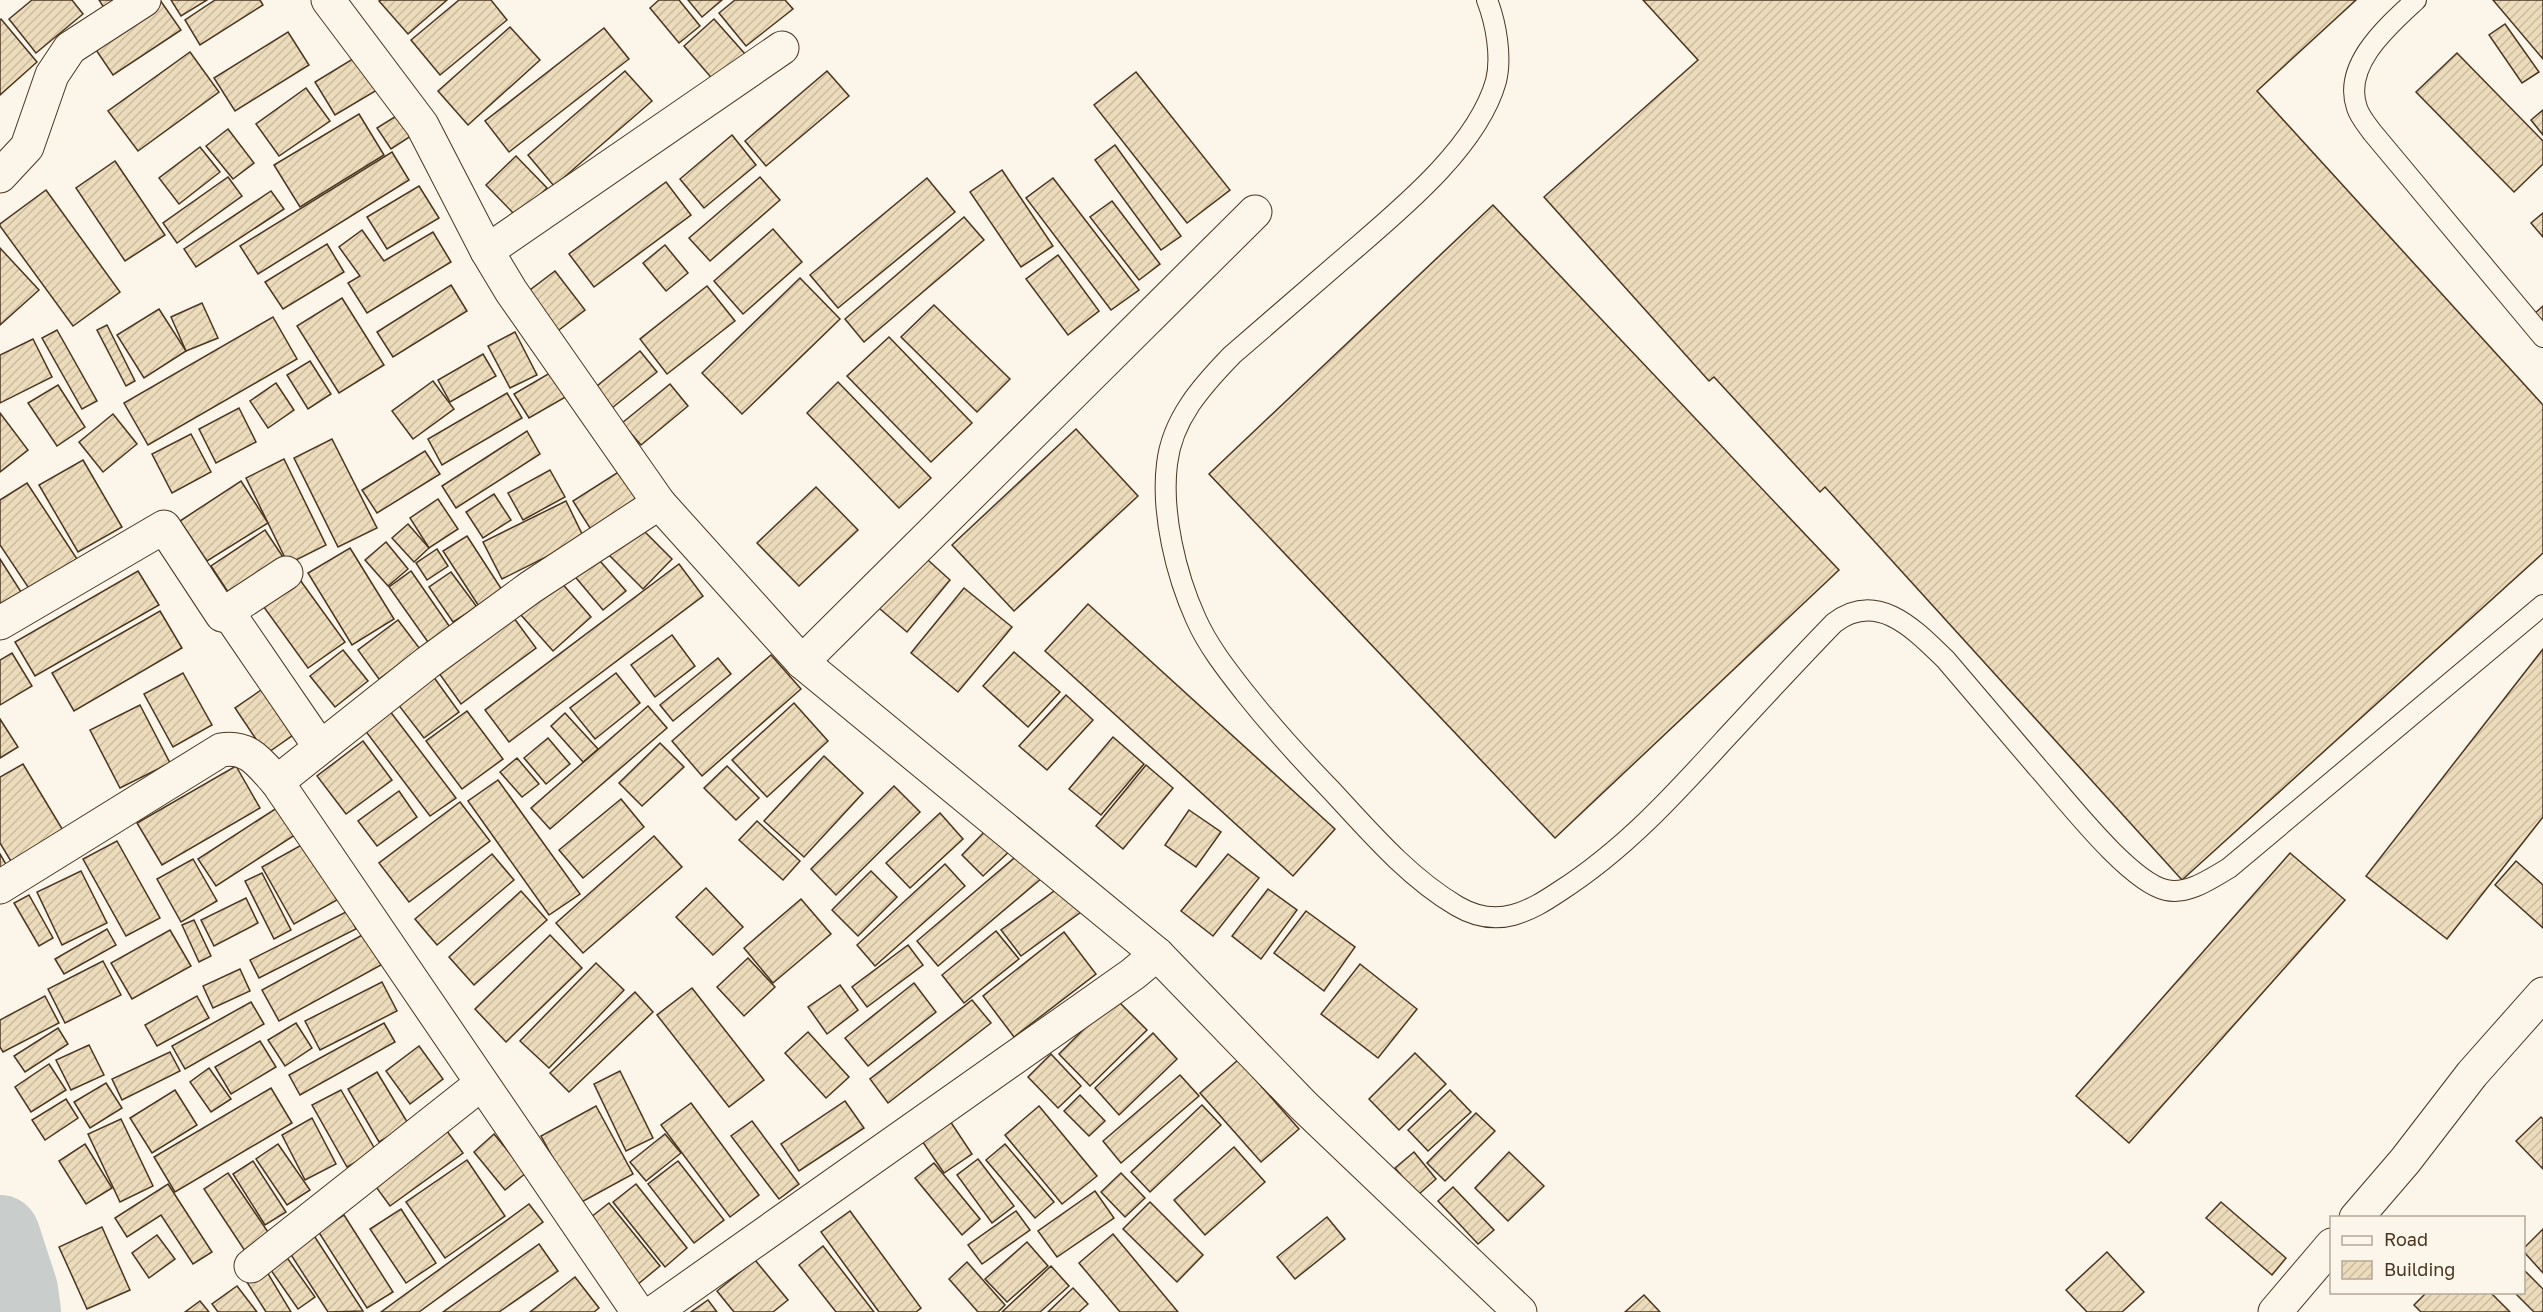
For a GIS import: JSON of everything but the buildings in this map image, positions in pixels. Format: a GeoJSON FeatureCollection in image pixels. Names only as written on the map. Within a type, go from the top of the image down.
{"type":"FeatureCollection","features":[{"type":"Feature","properties":{"kind":"street"},"geometry":{"type":"LineString","coordinates":[[0,176],[27,147],[52,75],[70,48],[144,0]]}},
{"type":"Feature","properties":{"kind":"street"},"geometry":{"type":"LineString","coordinates":[[328,0],[422,125],[486,251],[511,291],[659,503],[802,662],[1157,954],[1304,1106],[1520,1312]]}},
{"type":"Feature","properties":{"kind":"street"},"geometry":{"type":"LineString","coordinates":[[486,251],[782,48]]}},
{"type":"Feature","properties":{"kind":"street"},"geometry":{"type":"LineString","coordinates":[[802,662],[1256,212]]}},
{"type":"Feature","properties":{"kind":"street"},"geometry":{"type":"LineString","coordinates":[[277,782],[427,663],[531,587],[659,503]]}},
{"type":"Feature","properties":{"kind":"street"},"geometry":{"type":"LineString","coordinates":[[0,622],[164,527],[222,615],[286,573]]}},
{"type":"Feature","properties":{"kind":"street"},"geometry":{"type":"LineString","coordinates":[[227,611],[320,747]]}},
{"type":"Feature","properties":{"kind":"street"},"geometry":{"type":"LineString","coordinates":[[0,887],[221,750],[234,748],[251,754],[277,782],[638,1312]]}},
{"type":"Feature","properties":{"kind":"street"},"geometry":{"type":"LineString","coordinates":[[654,1312],[1133,974],[1157,954]]}},
{"type":"Feature","properties":{"kind":"street"},"geometry":{"type":"LineString","coordinates":[[2358,1216],[2405,1161],[2472,1074],[2543,994]]}},
{"type":"Feature","properties":{"kind":"street"},"geometry":{"type":"LineString","coordinates":[[250,1266],[481,1084]]}},
{"type":"Feature","properties":{"kind":"street"},"geometry":{"type":"LineString","coordinates":[[2274,1312],[2330,1246]]}},
{"type":"Feature","properties":{"kind":"lane"},"geometry":{"type":"LineString","coordinates":[[1487,0],[1498,57],[1497,78],[1481,115],[1433,177],[1394,215],[1232,355],[1196,394],[1180,420],[1167,462],[1166,480],[1172,547],[1184,591],[1197,622],[1222,664],[1281,738],[1370,832],[1420,879],[1458,907],[1491,918],[1514,915],[1530,909],[1582,877],[1613,854],[1654,816],[1834,623],[1846,615],[1866,611],[1885,613],[1899,619],[1946,660],[2095,834],[2122,861],[2163,890],[2175,891],[2191,888],[2229,868],[2543,605]]}},
{"type":"Feature","properties":{"kind":"lane"},"geometry":{"type":"LineString","coordinates":[[2416,0],[2374,44],[2360,68],[2354,83],[2357,109],[2372,132],[2543,337]]}},
{"type":"Feature","properties":{"kind":"waterway"},"geometry":{"type":"LineString","coordinates":[[0,1235],[18,1290],[21,1312]]}}]}
